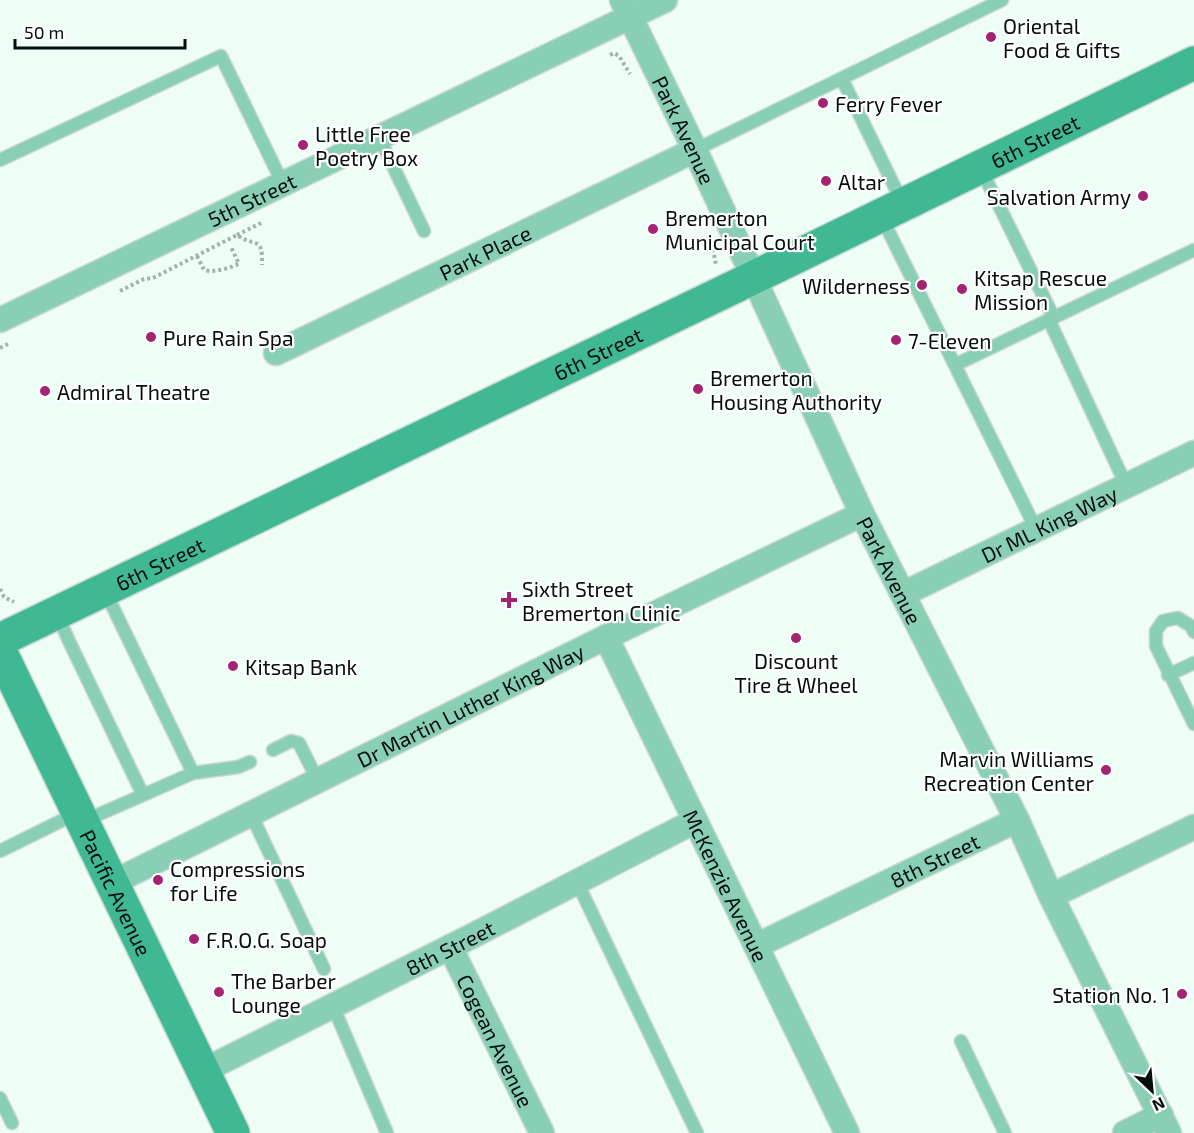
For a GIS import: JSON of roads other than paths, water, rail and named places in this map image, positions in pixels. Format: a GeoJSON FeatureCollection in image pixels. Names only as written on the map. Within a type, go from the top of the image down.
{"type":"FeatureCollection","features":[{"type":"Feature","properties":{"kind":"main road","name":"6th Street"},"geometry":{"type":"LineString","coordinates":[[0,640],[1194,63]]}},
{"type":"Feature","properties":{"kind":"main road","name":"Pacific Avenue"},"geometry":{"type":"LineString","coordinates":[[0,651],[233,1133]]}},
{"type":"Feature","properties":{"kind":"street","name":"5th Street"},"geometry":{"type":"LineString","coordinates":[[0,320],[379,137],[626,8],[665,0]]}},
{"type":"Feature","properties":{"kind":"street","name":"Park Avenue"},"geometry":{"type":"LineString","coordinates":[[626,8],[695,150],[862,514],[1017,820],[1051,896],[1165,1124]]}},
{"type":"Feature","properties":{"kind":"street","name":"Park Place"},"geometry":{"type":"LineString","coordinates":[[276,353],[695,150]]}},
{"type":"Feature","properties":{"kind":"street","name":"Dr ML King Way"},"geometry":{"type":"LineString","coordinates":[[903,594],[1194,453]]}},
{"type":"Feature","properties":{"kind":"street","name":"Dr Martin Luther King Way"},"geometry":{"type":"LineString","coordinates":[[112,883],[606,637],[862,514]]}},
{"type":"Feature","properties":{"kind":"street","name":"McKenzie Avenue"},"geometry":{"type":"LineString","coordinates":[[606,637],[847,1133]]}},
{"type":"Feature","properties":{"kind":"street","name":"8th Street"},"geometry":{"type":"LineString","coordinates":[[756,946],[1017,820]]}},
{"type":"Feature","properties":{"kind":"street","name":"8th Street"},"geometry":{"type":"LineString","coordinates":[[203,1071],[695,821]]}},
{"type":"Feature","properties":{"kind":"street"},"geometry":{"type":"LineString","coordinates":[[1051,896],[1194,826]]}},
{"type":"Feature","properties":{"kind":"street","name":"Cogean Avenue"},"geometry":{"type":"LineString","coordinates":[[450,947],[542,1133]]}},
{"type":"Feature","properties":{"kind":"street"},"geometry":{"type":"LineString","coordinates":[[1125,1133],[1165,1124]]}},
{"type":"Feature","properties":{"kind":"lane"},"geometry":{"type":"LineString","coordinates":[[695,150],[1002,0]]}},
{"type":"Feature","properties":{"kind":"lane"},"geometry":{"type":"LineString","coordinates":[[0,160],[221,56],[283,184]]}},
{"type":"Feature","properties":{"kind":"lane"},"geometry":{"type":"LineString","coordinates":[[842,79],[955,365],[1036,529]]}},
{"type":"Feature","properties":{"kind":"lane"},"geometry":{"type":"LineString","coordinates":[[379,137],[424,231]]}},
{"type":"Feature","properties":{"kind":"lane"},"geometry":{"type":"LineString","coordinates":[[980,167],[1126,485]]}},
{"type":"Feature","properties":{"kind":"lane"},"geometry":{"type":"LineString","coordinates":[[955,365],[1194,250]]}},
{"type":"Feature","properties":{"kind":"lane"},"geometry":{"type":"LineString","coordinates":[[104,589],[193,773]]}},
{"type":"Feature","properties":{"kind":"lane"},"geometry":{"type":"LineString","coordinates":[[57,612],[143,795]]}},
{"type":"Feature","properties":{"kind":"lane"},"geometry":{"type":"LineString","coordinates":[[1194,632],[1191,626],[1178,618],[1163,621],[1156,631],[1156,646],[1168,675],[1194,724]]}},
{"type":"Feature","properties":{"kind":"lane"},"geometry":{"type":"LineString","coordinates":[[1168,675],[1194,663]]}},
{"type":"Feature","properties":{"kind":"lane"},"geometry":{"type":"LineString","coordinates":[[273,750],[291,741],[299,743],[318,781]]}},
{"type":"Feature","properties":{"kind":"lane"},"geometry":{"type":"LineString","coordinates":[[0,851],[193,773],[238,767],[250,762]]}},
{"type":"Feature","properties":{"kind":"lane"},"geometry":{"type":"LineString","coordinates":[[251,814],[324,969]]}},
{"type":"Feature","properties":{"kind":"lane"},"geometry":{"type":"LineString","coordinates":[[577,882],[697,1133]]}},
{"type":"Feature","properties":{"kind":"lane"},"geometry":{"type":"LineString","coordinates":[[333,1005],[387,1133]]}},
{"type":"Feature","properties":{"kind":"lane"},"geometry":{"type":"LineString","coordinates":[[961,1041],[1005,1133]]}},
{"type":"Feature","properties":{"kind":"lane"},"geometry":{"type":"LineString","coordinates":[[0,1098],[12,1123]]}},
{"type":"Feature","properties":{"kind":"place","name":"Oriental Food & Gifts"},"geometry":{"type":"Point","coordinates":[991,37]}},
{"type":"Feature","properties":{"kind":"place","name":"Ferry Fever"},"geometry":{"type":"Point","coordinates":[823,103]}},
{"type":"Feature","properties":{"kind":"place","name":"Little Free Poetry Box"},"geometry":{"type":"Point","coordinates":[303,145]}},
{"type":"Feature","properties":{"kind":"place","name":"Altar"},"geometry":{"type":"Point","coordinates":[826,181]}},
{"type":"Feature","properties":{"kind":"place","name":"Salvation Army"},"geometry":{"type":"Point","coordinates":[1143,196]}},
{"type":"Feature","properties":{"kind":"place","name":"Bremerton Municipal Court"},"geometry":{"type":"Point","coordinates":[653,229]}},
{"type":"Feature","properties":{"kind":"place","name":"Wilderness"},"geometry":{"type":"Point","coordinates":[922,285]}},
{"type":"Feature","properties":{"kind":"place","name":"Kitsap Rescue Mission"},"geometry":{"type":"Point","coordinates":[962,289]}},
{"type":"Feature","properties":{"kind":"place","name":"Pure Rain Spa"},"geometry":{"type":"Point","coordinates":[151,337]}},
{"type":"Feature","properties":{"kind":"place","name":"7-Eleven"},"geometry":{"type":"Point","coordinates":[896,340]}},
{"type":"Feature","properties":{"kind":"place","name":"Bremerton Housing Authority"},"geometry":{"type":"Point","coordinates":[698,389]}},
{"type":"Feature","properties":{"kind":"place","name":"Admiral Theatre"},"geometry":{"type":"Point","coordinates":[45,391]}},
{"type":"Feature","properties":{"kind":"place","name":"Sixth Street Bremerton Clinic"},"geometry":{"type":"Point","coordinates":[509,600]}},
{"type":"Feature","properties":{"kind":"place","name":"Discount Tire & Wheel"},"geometry":{"type":"Point","coordinates":[796,638]}},
{"type":"Feature","properties":{"kind":"place","name":"Kitsap Bank"},"geometry":{"type":"Point","coordinates":[233,666]}},
{"type":"Feature","properties":{"kind":"place","name":"Marvin Williams Recreation Center"},"geometry":{"type":"Point","coordinates":[1106,770]}},
{"type":"Feature","properties":{"kind":"place","name":"Compressions for Life"},"geometry":{"type":"Point","coordinates":[158,880]}},
{"type":"Feature","properties":{"kind":"place","name":"F.R.O.G. Soap"},"geometry":{"type":"Point","coordinates":[194,939]}},
{"type":"Feature","properties":{"kind":"place","name":"The Barber Lounge"},"geometry":{"type":"Point","coordinates":[219,992]}},
{"type":"Feature","properties":{"kind":"place","name":"Station No. 1"},"geometry":{"type":"Point","coordinates":[1182,994]}}]}
